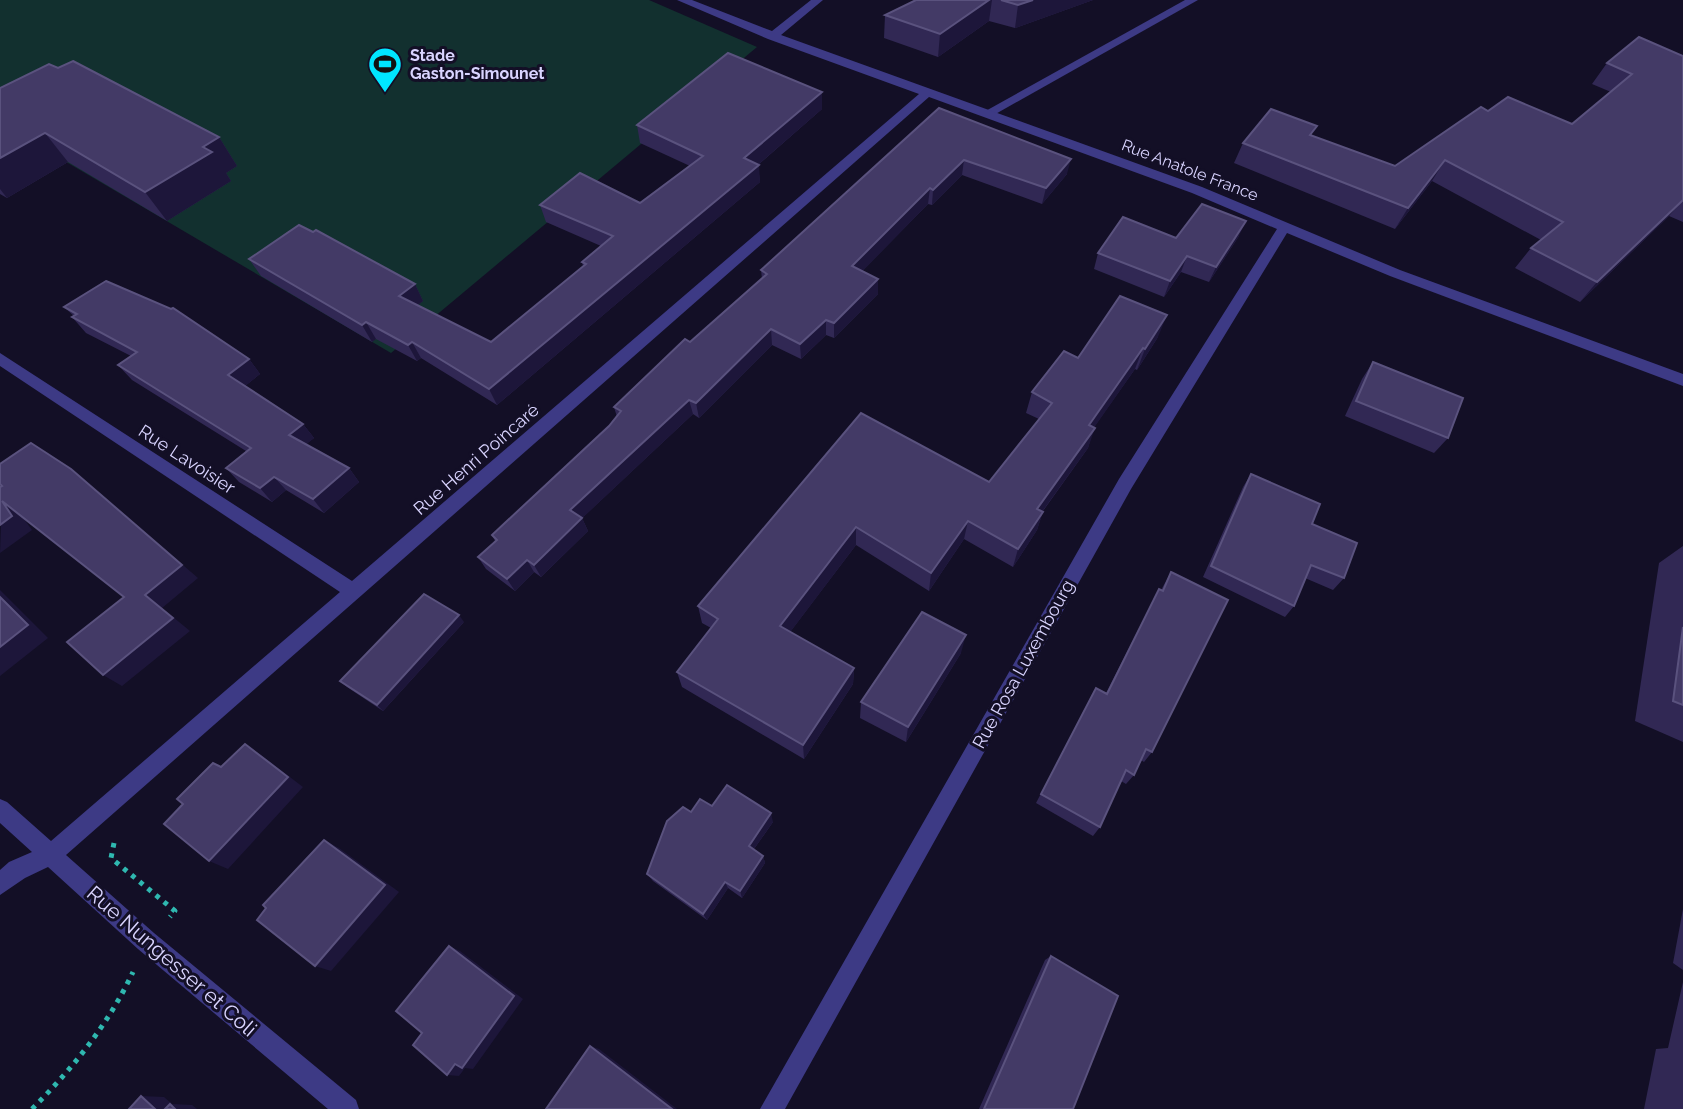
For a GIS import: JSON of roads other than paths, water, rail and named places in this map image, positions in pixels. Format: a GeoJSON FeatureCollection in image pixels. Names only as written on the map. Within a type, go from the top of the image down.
{"type":"FeatureCollection","features":[{"type":"Feature","properties":{"kind":"street","name":"Rue Anatole France"},"geometry":{"type":"LineString","coordinates":[[682,0],[772,37],[988,113],[1285,226],[1395,273],[1683,380]]}},
{"type":"Feature","properties":{"kind":"street"},"geometry":{"type":"LineString","coordinates":[[772,37],[818,0]]}},
{"type":"Feature","properties":{"kind":"street"},"geometry":{"type":"LineString","coordinates":[[988,113],[1193,0]]}},
{"type":"Feature","properties":{"kind":"street","name":"Rue Henri Poincaré"},"geometry":{"type":"LineString","coordinates":[[0,884],[17,870],[50,855],[928,93]]}},
{"type":"Feature","properties":{"kind":"street","name":"Rue Rosa Luxembourg"},"geometry":{"type":"LineString","coordinates":[[772,1109],[1125,484],[1285,226]]}},
{"type":"Feature","properties":{"kind":"street","name":"Rue Lavoisier"},"geometry":{"type":"LineString","coordinates":[[0,359],[353,591]]}},
{"type":"Feature","properties":{"kind":"street","name":"Rue Nungesser et Coli"},"geometry":{"type":"LineString","coordinates":[[0,809],[146,941],[347,1109]]}},
{"type":"Feature","properties":{"kind":"place","name":"Stade Gaston-Simounet"},"geometry":{"type":"Point","coordinates":[385,94]}}]}
